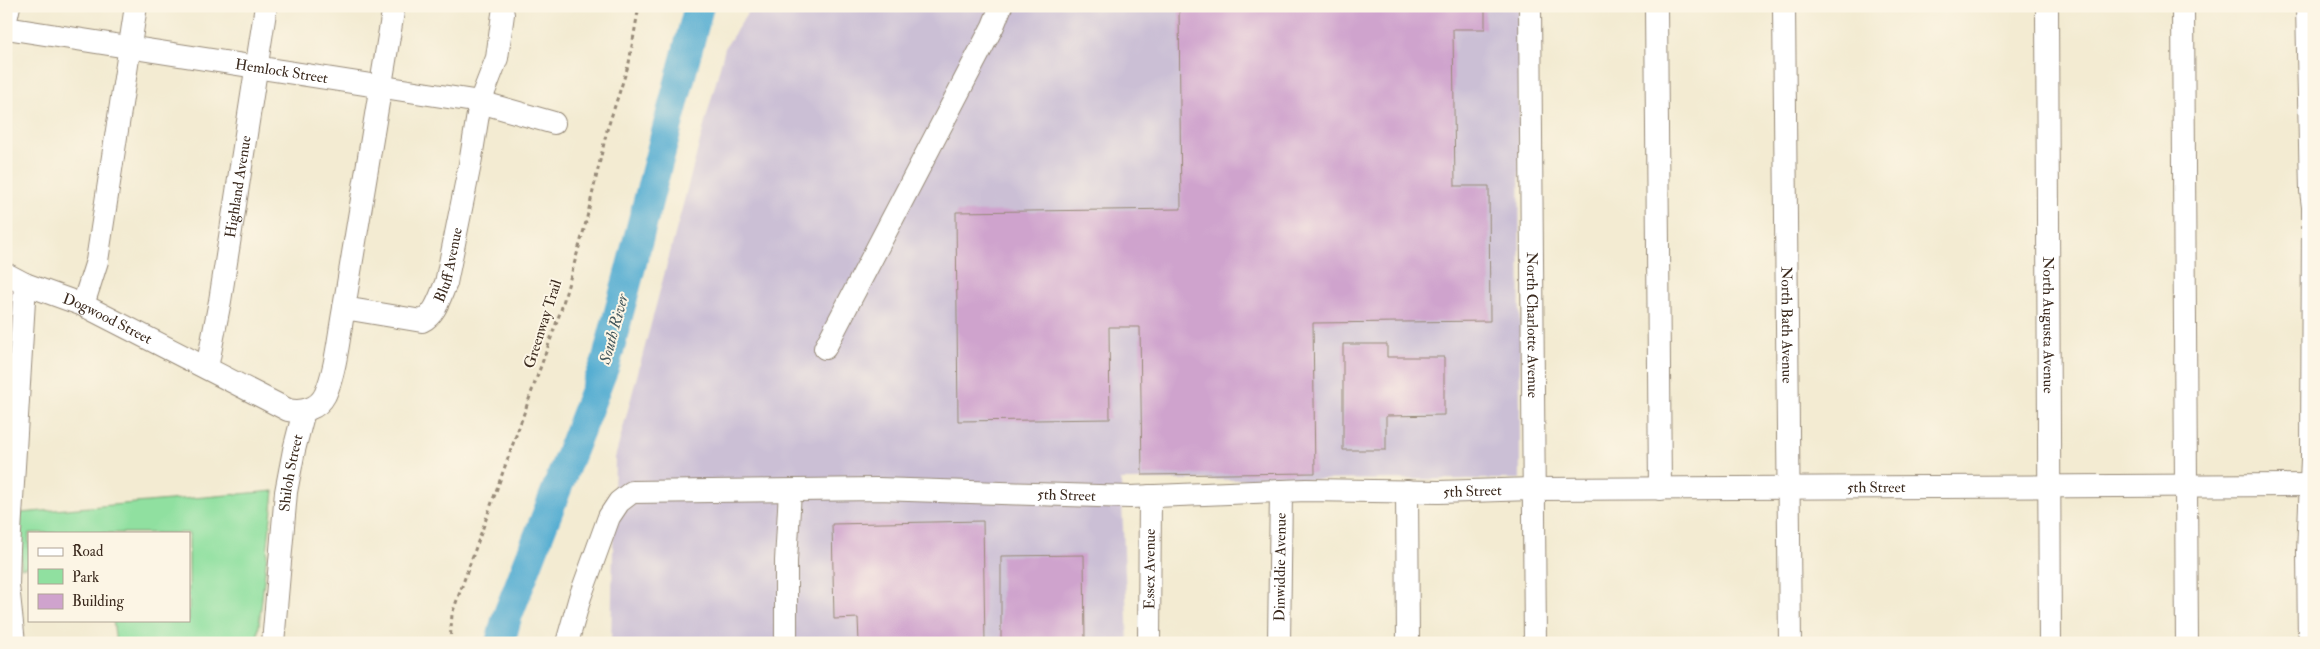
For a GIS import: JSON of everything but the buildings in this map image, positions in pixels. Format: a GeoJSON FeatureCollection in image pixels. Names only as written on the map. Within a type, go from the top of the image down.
{"type":"FeatureCollection","features":[{"type":"Feature","properties":{"kind":"street"},"geometry":{"type":"LineString","coordinates":[[6,20],[9,6]]}},
{"type":"Feature","properties":{"kind":"street"},"geometry":{"type":"LineString","coordinates":[[83,305],[97,261],[136,6]]}},
{"type":"Feature","properties":{"kind":"street","name":"Highland Avenue"},"geometry":{"type":"LineString","coordinates":[[207,368],[220,301],[266,6]]}},
{"type":"Feature","properties":{"kind":"street"},"geometry":{"type":"LineString","coordinates":[[304,410],[318,404],[324,395],[331,372],[344,308],[394,6]]}},
{"type":"Feature","properties":{"kind":"street"},"geometry":{"type":"LineString","coordinates":[[825,348],[994,26],[1001,6]]}},
{"type":"Feature","properties":{"kind":"street","name":"North Charlotte Avenue"},"geometry":{"type":"LineString","coordinates":[[1530,6],[1535,643]]}},
{"type":"Feature","properties":{"kind":"street"},"geometry":{"type":"LineString","coordinates":[[1656,6],[1660,489]]}},
{"type":"Feature","properties":{"kind":"street","name":"North Bath Avenue"},"geometry":{"type":"LineString","coordinates":[[1784,6],[1790,643]]}},
{"type":"Feature","properties":{"kind":"street","name":"North Augusta Avenue"},"geometry":{"type":"LineString","coordinates":[[2047,6],[2050,643]]}},
{"type":"Feature","properties":{"kind":"street"},"geometry":{"type":"LineString","coordinates":[[2183,6],[2188,643]]}},
{"type":"Feature","properties":{"kind":"street"},"geometry":{"type":"LineString","coordinates":[[2307,6],[2311,191],[2313,207],[2311,485],[2308,552],[2309,643]]}},
{"type":"Feature","properties":{"kind":"street","name":"Bluff Avenue"},"geometry":{"type":"LineString","coordinates":[[344,308],[422,321],[433,311],[446,282],[470,164],[480,102],[497,58],[503,14]]}},
{"type":"Feature","properties":{"kind":"street","name":"Hemlock Street"},"geometry":{"type":"LineString","coordinates":[[6,28],[480,102],[554,123]]}},
{"type":"Feature","properties":{"kind":"street"},"geometry":{"type":"LineString","coordinates":[[14,643],[8,584],[16,279]]}},
{"type":"Feature","properties":{"kind":"street","name":"Dogwood Street"},"geometry":{"type":"LineString","coordinates":[[16,279],[83,305],[207,368]]}},
{"type":"Feature","properties":{"kind":"street","name":"Shiloh Street"},"geometry":{"type":"LineString","coordinates":[[207,368],[288,410],[304,410],[286,492],[272,643]]}},
{"type":"Feature","properties":{"kind":"street","name":"5th Street"},"geometry":{"type":"LineString","coordinates":[[567,643],[580,597],[609,517],[619,502],[632,492],[878,489],[1150,496],[1281,491],[2311,485]]}},
{"type":"Feature","properties":{"kind":"street"},"geometry":{"type":"LineString","coordinates":[[786,643],[786,561],[790,491]]}},
{"type":"Feature","properties":{"kind":"street","name":"Dinwiddie Avenue"},"geometry":{"type":"LineString","coordinates":[[1280,643],[1281,491]]}},
{"type":"Feature","properties":{"kind":"street"},"geometry":{"type":"LineString","coordinates":[[1407,491],[1408,643]]}},
{"type":"Feature","properties":{"kind":"street","name":"Essex Avenue"},"geometry":{"type":"LineString","coordinates":[[1148,643],[1150,496]]}},
{"type":"Feature","properties":{"kind":"path","name":"Greenway Trail"},"geometry":{"type":"LineString","coordinates":[[450,643],[452,614],[561,310],[585,226],[607,130],[629,62],[639,6]]}},
{"type":"Feature","properties":{"kind":"shaded area"},"geometry":{"type":"Polygon","coordinates":[[[752,6],[1519,6],[1520,479],[1121,480],[1128,643],[611,643],[615,458],[725,48],[752,6]]]}},
{"type":"Feature","properties":{"kind":"shaded area"},"geometry":{"type":"Polygon","coordinates":[[[6,282],[19,289],[6,442],[6,282]]]}},
{"type":"Feature","properties":{"kind":"green space"},"geometry":{"type":"Polygon","coordinates":[[[274,491],[257,643],[116,643],[113,622],[190,622],[190,532],[28,532],[28,566],[21,568],[20,513],[274,491]]]}},
{"type":"Feature","properties":{"kind":"waterway","name":"South River"},"geometry":{"type":"LineString","coordinates":[[500,643],[507,617],[606,362],[699,6]]}}]}
